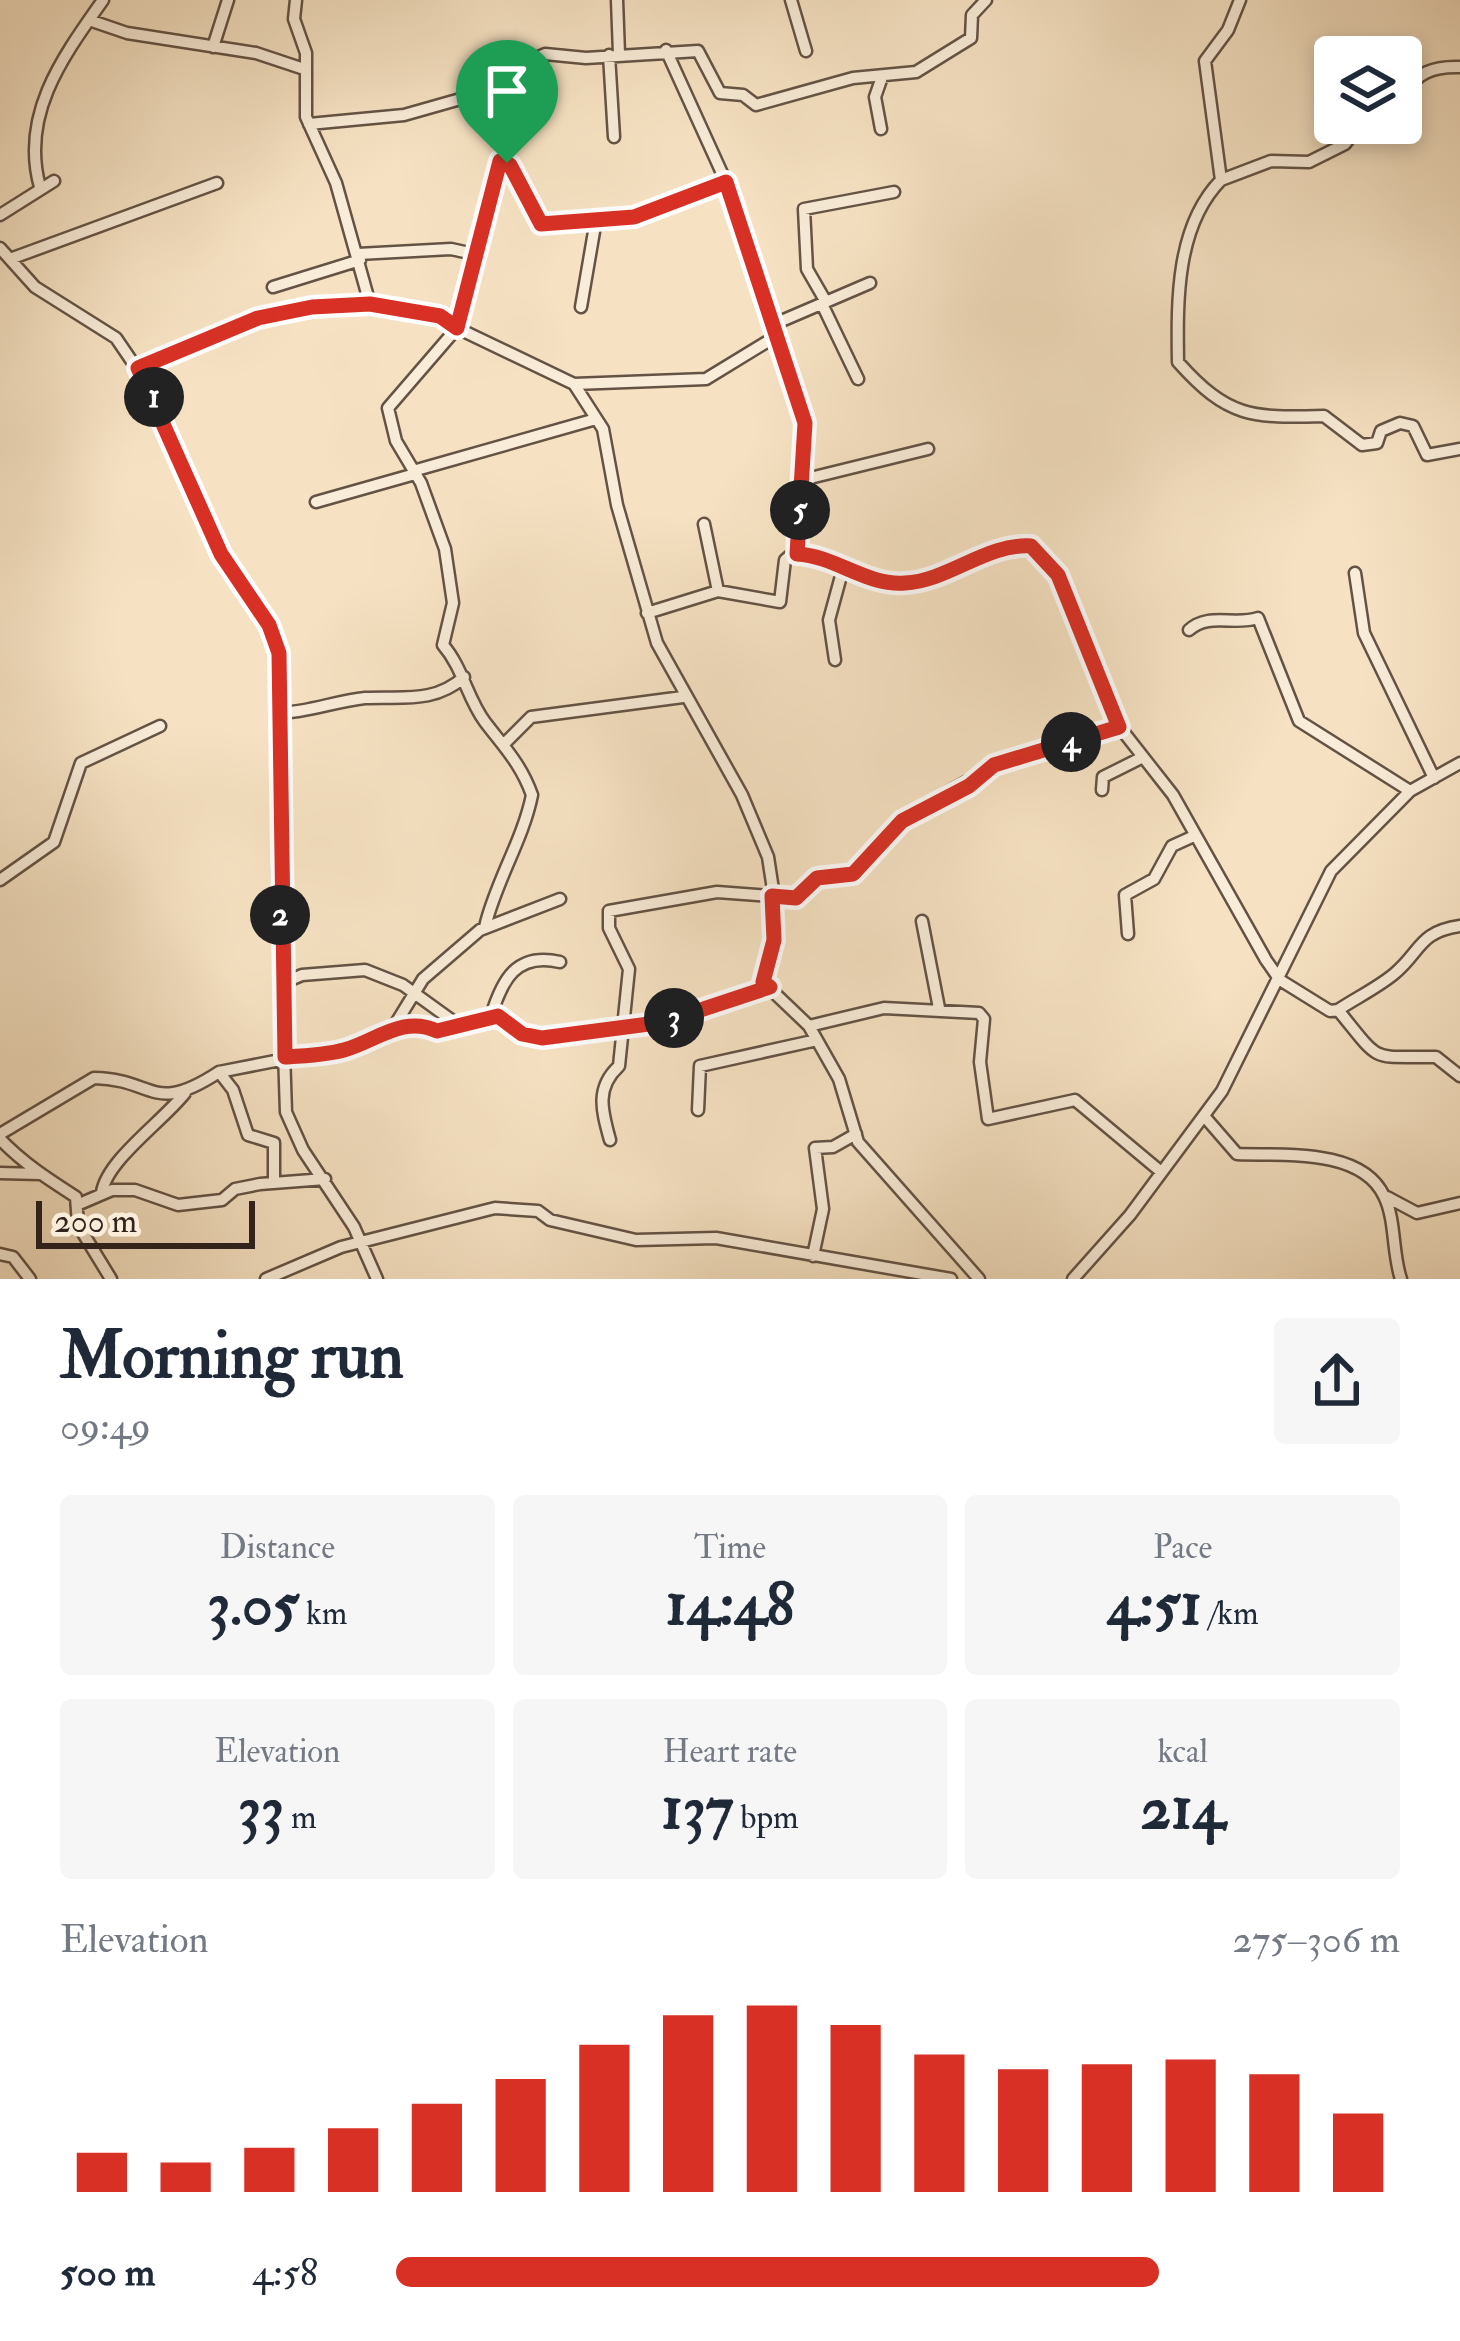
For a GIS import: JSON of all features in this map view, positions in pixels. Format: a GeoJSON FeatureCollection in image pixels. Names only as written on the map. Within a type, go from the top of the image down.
{"type":"FeatureCollection","features":[{"type":"Feature","properties":{"kind":"street"},"geometry":{"type":"LineString","coordinates":[[40,187],[32,160],[34,125],[47,89],[103,0]]}},
{"type":"Feature","properties":{"kind":"street"},"geometry":{"type":"LineString","coordinates":[[213,47],[229,0]]}},
{"type":"Feature","properties":{"kind":"street"},"geometry":{"type":"LineString","coordinates":[[296,0],[294,20],[306,53],[309,124],[337,183],[370,304]]}},
{"type":"Feature","properties":{"kind":"street"},"geometry":{"type":"LineString","coordinates":[[614,137],[617,0]]}},
{"type":"Feature","properties":{"kind":"street"},"geometry":{"type":"LineString","coordinates":[[791,0],[806,51]]}},
{"type":"Feature","properties":{"kind":"street"},"geometry":{"type":"LineString","coordinates":[[484,927],[489,902],[503,880],[533,798],[506,742],[483,719],[440,638],[453,603],[445,549],[396,441],[388,408],[457,328],[518,99],[536,58],[545,54],[698,51],[719,93],[742,94],[756,105],[853,77],[916,72],[970,38],[972,15],[986,0]]}},
{"type":"Feature","properties":{"kind":"street"},"geometry":{"type":"LineString","coordinates":[[1221,179],[1205,62],[1228,30],[1240,0]]}},
{"type":"Feature","properties":{"kind":"street"},"geometry":{"type":"LineString","coordinates":[[88,20],[127,33],[278,58],[304,69]]}},
{"type":"Feature","properties":{"kind":"street"},"geometry":{"type":"LineString","coordinates":[[666,50],[726,182],[805,423],[797,554]]}},
{"type":"Feature","properties":{"kind":"street"},"geometry":{"type":"LineString","coordinates":[[1422,73],[1436,67],[1460,67]]}},
{"type":"Feature","properties":{"kind":"street"},"geometry":{"type":"LineString","coordinates":[[880,129],[875,98],[882,76]]}},
{"type":"Feature","properties":{"kind":"street"},"geometry":{"type":"LineString","coordinates":[[309,124],[404,115],[464,98],[518,99]]}},
{"type":"Feature","properties":{"kind":"street"},"geometry":{"type":"LineString","coordinates":[[1345,144],[1310,161],[1270,161],[1221,179],[1199,202],[1178,291],[1178,362],[1212,400],[1231,408],[1293,419],[1324,416],[1362,445],[1377,443],[1381,431],[1400,423],[1412,426],[1427,455],[1460,449]]}},
{"type":"Feature","properties":{"kind":"street"},"geometry":{"type":"LineString","coordinates":[[500,161],[510,165],[538,223],[644,215],[726,182]]}},
{"type":"Feature","properties":{"kind":"street"},"geometry":{"type":"LineString","coordinates":[[0,215],[54,181]]}},
{"type":"Feature","properties":{"kind":"street"},"geometry":{"type":"LineString","coordinates":[[10,259],[218,183]]}},
{"type":"Feature","properties":{"kind":"street"},"geometry":{"type":"LineString","coordinates":[[858,379],[807,269],[804,209],[895,192]]}},
{"type":"Feature","properties":{"kind":"street"},"geometry":{"type":"LineString","coordinates":[[581,307],[596,220]]}},
{"type":"Feature","properties":{"kind":"street"},"geometry":{"type":"LineString","coordinates":[[0,248],[35,287],[103,325],[138,368],[221,554],[272,631],[279,653],[285,1057],[292,1131],[362,1243],[377,1279]]}},
{"type":"Feature","properties":{"kind":"street"},"geometry":{"type":"LineString","coordinates":[[273,287],[359,257],[451,249],[478,254]]}},
{"type":"Feature","properties":{"kind":"street"},"geometry":{"type":"LineString","coordinates":[[574,384],[706,379],[775,330],[870,283]]}},
{"type":"Feature","properties":{"kind":"street"},"geometry":{"type":"LineString","coordinates":[[138,368],[258,318],[312,307],[370,304],[440,316],[574,384],[603,429],[647,613],[683,697],[742,795],[768,857],[774,940],[763,982],[809,1026],[839,1079],[856,1135],[980,1279]]}},
{"type":"Feature","properties":{"kind":"street"},"geometry":{"type":"LineString","coordinates":[[316,502],[596,419]]}},
{"type":"Feature","properties":{"kind":"street"},"geometry":{"type":"LineString","coordinates":[[802,480],[928,449]]}},
{"type":"Feature","properties":{"kind":"street"},"geometry":{"type":"LineString","coordinates":[[704,524],[718,591]]}},
{"type":"Feature","properties":{"kind":"street"},"geometry":{"type":"LineString","coordinates":[[647,613],[718,591],[780,602],[785,560],[797,554],[844,565],[885,583],[909,584],[1031,546],[1058,575],[1119,727],[1173,795],[1280,980],[1330,1012],[1338,1010],[1398,971],[1411,951],[1436,929],[1460,926]]}},
{"type":"Feature","properties":{"kind":"street"},"geometry":{"type":"LineString","coordinates":[[835,660],[829,620],[844,565]]}},
{"type":"Feature","properties":{"kind":"street"},"geometry":{"type":"LineString","coordinates":[[1355,574],[1364,633],[1434,778]]}},
{"type":"Feature","properties":{"kind":"street"},"geometry":{"type":"LineString","coordinates":[[1189,630],[1210,619],[1241,623],[1258,618],[1299,722],[1410,791]]}},
{"type":"Feature","properties":{"kind":"street"},"geometry":{"type":"LineString","coordinates":[[280,713],[369,698],[417,698],[446,690],[464,677]]}},
{"type":"Feature","properties":{"kind":"street"},"geometry":{"type":"LineString","coordinates":[[506,742],[531,717],[683,697]]}},
{"type":"Feature","properties":{"kind":"street"},"geometry":{"type":"LineString","coordinates":[[0,880],[56,838],[81,763],[160,726]]}},
{"type":"Feature","properties":{"kind":"street"},"geometry":{"type":"LineString","coordinates":[[610,1140],[600,1106],[607,1078],[619,1066],[629,970],[609,928],[609,911],[717,892],[796,898],[817,878],[853,874],[902,821],[969,786],[994,765],[1119,727]]}},
{"type":"Feature","properties":{"kind":"street"},"geometry":{"type":"LineString","coordinates":[[1102,790],[1109,771],[1143,758]]}},
{"type":"Feature","properties":{"kind":"street"},"geometry":{"type":"LineString","coordinates":[[1058,1279],[1076,1275],[1130,1215],[1222,1091],[1331,871],[1410,791],[1460,763]]}},
{"type":"Feature","properties":{"kind":"street"},"geometry":{"type":"LineString","coordinates":[[1128,934],[1125,895],[1154,879],[1167,851],[1194,836]]}},
{"type":"Feature","properties":{"kind":"street"},"geometry":{"type":"LineString","coordinates":[[393,1028],[415,993],[454,949],[484,927],[560,899]]}},
{"type":"Feature","properties":{"kind":"street"},"geometry":{"type":"LineString","coordinates":[[922,921],[939,1008]]}},
{"type":"Feature","properties":{"kind":"street"},"geometry":{"type":"LineString","coordinates":[[491,1016],[498,988],[515,970],[528,960],[560,962]]}},
{"type":"Feature","properties":{"kind":"street"},"geometry":{"type":"LineString","coordinates":[[284,982],[302,975],[365,970],[415,993],[458,1024]]}},
{"type":"Feature","properties":{"kind":"street"},"geometry":{"type":"LineString","coordinates":[[103,1192],[115,1162],[151,1134],[185,1093],[219,1072],[349,1049],[393,1028],[427,1026],[437,1031],[491,1016],[542,1038],[664,1022],[770,987]]}},
{"type":"Feature","properties":{"kind":"street"},"geometry":{"type":"LineString","coordinates":[[809,1026],[884,1008],[979,1013],[984,1019],[980,1061],[988,1119],[1075,1100],[1160,1171]]}},
{"type":"Feature","properties":{"kind":"street"},"geometry":{"type":"LineString","coordinates":[[1338,1010],[1378,1056],[1388,1060],[1436,1057],[1460,1076]]}},
{"type":"Feature","properties":{"kind":"street"},"geometry":{"type":"LineString","coordinates":[[698,1110],[700,1066],[817,1040]]}},
{"type":"Feature","properties":{"kind":"street"},"geometry":{"type":"LineString","coordinates":[[219,1072],[233,1090],[248,1135],[274,1143],[274,1184]]}},
{"type":"Feature","properties":{"kind":"street"},"geometry":{"type":"LineString","coordinates":[[111,1279],[78,1225],[76,1197],[40,1174],[0,1136],[94,1078],[152,1094],[185,1093]]}},
{"type":"Feature","properties":{"kind":"street"},"geometry":{"type":"LineString","coordinates":[[1204,1116],[1237,1154],[1288,1151],[1344,1164],[1384,1196],[1417,1213],[1460,1203]]}},
{"type":"Feature","properties":{"kind":"street"},"geometry":{"type":"LineString","coordinates":[[813,1256],[823,1209],[815,1148],[833,1147],[856,1135]]}},
{"type":"Feature","properties":{"kind":"street"},"geometry":{"type":"LineString","coordinates":[[0,1174],[40,1174]]}},
{"type":"Feature","properties":{"kind":"street"},"geometry":{"type":"LineString","coordinates":[[77,1205],[103,1192],[135,1190],[178,1205],[222,1200],[235,1190],[325,1179]]}},
{"type":"Feature","properties":{"kind":"street"},"geometry":{"type":"LineString","coordinates":[[1384,1196],[1401,1279]]}},
{"type":"Feature","properties":{"kind":"street"},"geometry":{"type":"LineString","coordinates":[[266,1279],[362,1243],[495,1208],[538,1210],[550,1220],[636,1240],[716,1238],[951,1279]]}},
{"type":"Feature","properties":{"kind":"street"},"geometry":{"type":"LineString","coordinates":[[0,1254],[13,1257],[30,1279]]}},
{"type":"Feature","properties":{"kind":"route"},"geometry":{"type":"LineString","coordinates":[[500,161],[507,163],[541,224],[634,217],[695,198],[726,182],[805,423],[797,554],[855,568],[885,583],[909,584],[1017,546],[1031,546],[1058,575],[1069,610],[1100,671],[1106,705],[1119,727],[994,765],[969,786],[902,821],[853,874],[817,878],[796,898],[772,896],[774,940],[763,982],[770,987],[664,1022],[542,1038],[522,1034],[498,1016],[489,1016],[446,1030],[393,1028],[349,1049],[285,1057],[278,871],[283,751],[279,653],[269,625],[221,554],[138,368],[287,310],[370,304],[440,316],[457,328],[500,161]]}}]}
